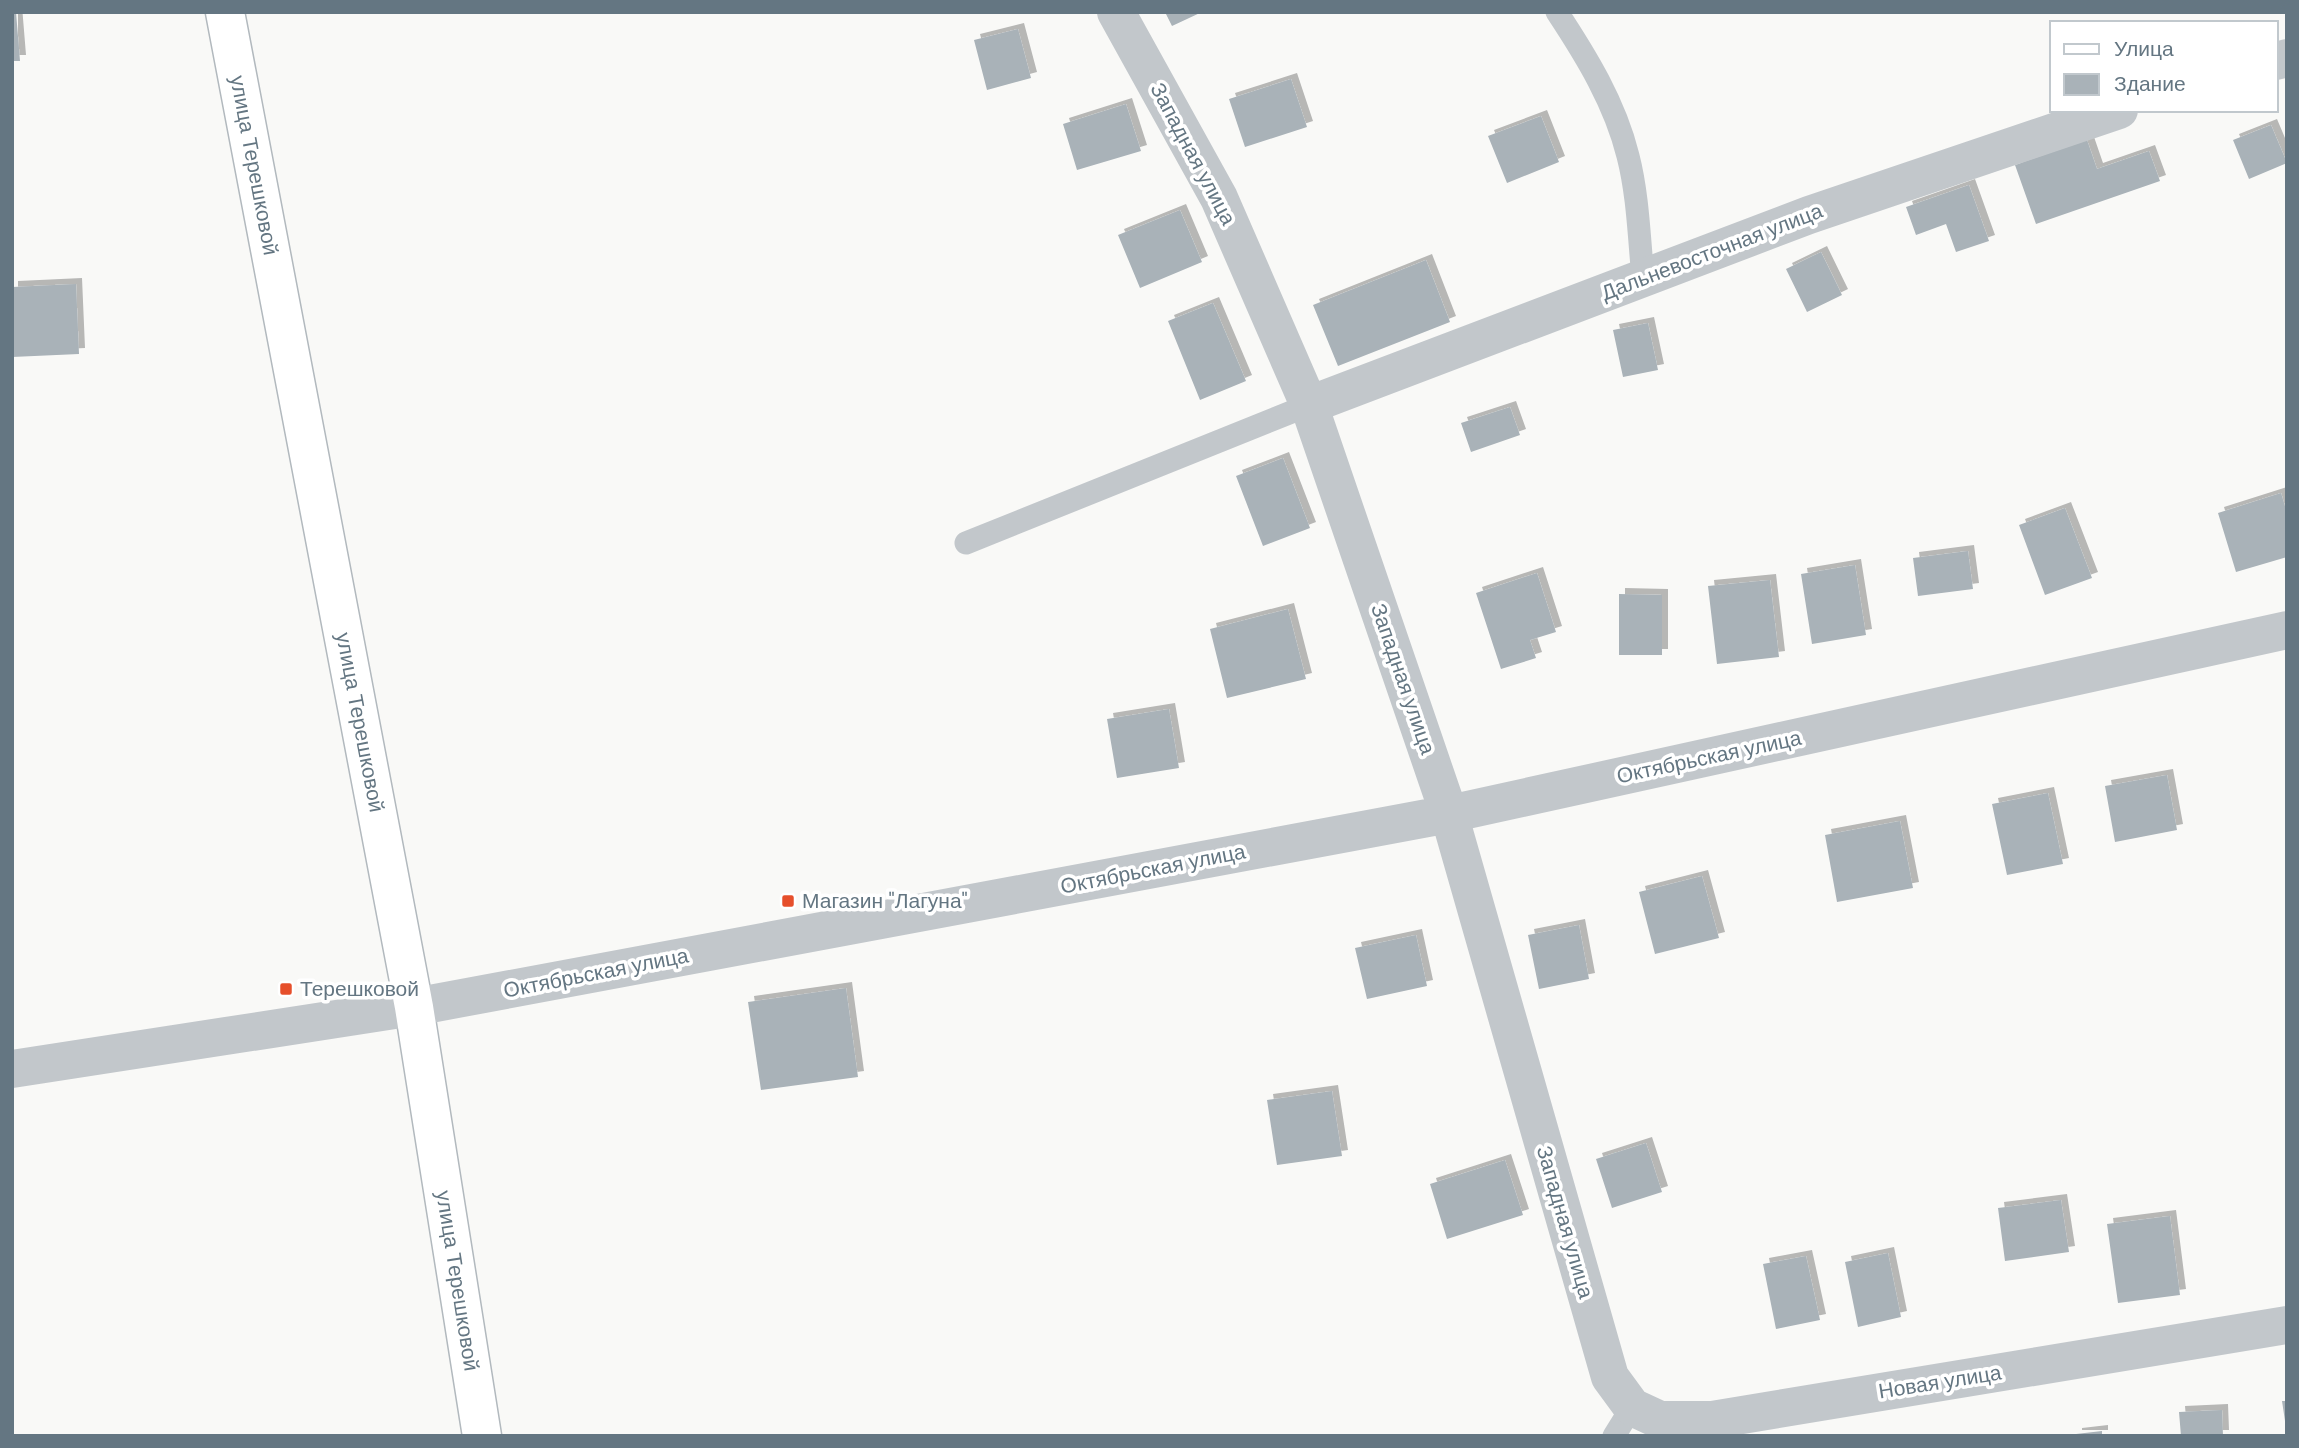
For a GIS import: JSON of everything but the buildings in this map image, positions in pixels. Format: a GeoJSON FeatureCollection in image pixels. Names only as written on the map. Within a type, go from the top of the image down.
{"type":"FeatureCollection","features":[{"type":"Feature","properties":{"kind":"main road","name":"улица Терешковой"},"geometry":{"type":"LineString","coordinates":[[225,12],[414,1007],[482,1436]]}},
{"type":"Feature","properties":{"kind":"street","name":"Западная улица"},"geometry":{"type":"LineString","coordinates":[[1116,12],[1219,198],[1309,405],[1449,814],[1618,1406]]}},
{"type":"Feature","properties":{"kind":"street","name":"Дальневосточная улица"},"geometry":{"type":"LineString","coordinates":[[1309,405],[1809,215],[2113,112]]}},
{"type":"Feature","properties":{"kind":"street","name":"Октябрьская улица"},"geometry":{"type":"LineString","coordinates":[[12,1069],[414,1007],[1449,814],[2287,630]]}},
{"type":"Feature","properties":{"kind":"street","name":"Новая улица"},"geometry":{"type":"LineString","coordinates":[[1618,1406],[1660,1420],[1712,1420],[2287,1325]]}},
{"type":"Feature","properties":{"kind":"lane"},"geometry":{"type":"LineString","coordinates":[[1557,12],[1603,89],[1628,154],[1637,207],[1643,278]]}},
{"type":"Feature","properties":{"kind":"lane"},"geometry":{"type":"LineString","coordinates":[[966,543],[1309,405]]}},
{"type":"Feature","properties":{"kind":"place","name":"Магазин \"Лагуна\""},"geometry":{"type":"Point","coordinates":[788,901]}},
{"type":"Feature","properties":{"kind":"place","name":"Терешковой"},"geometry":{"type":"Point","coordinates":[286,989]}}]}
